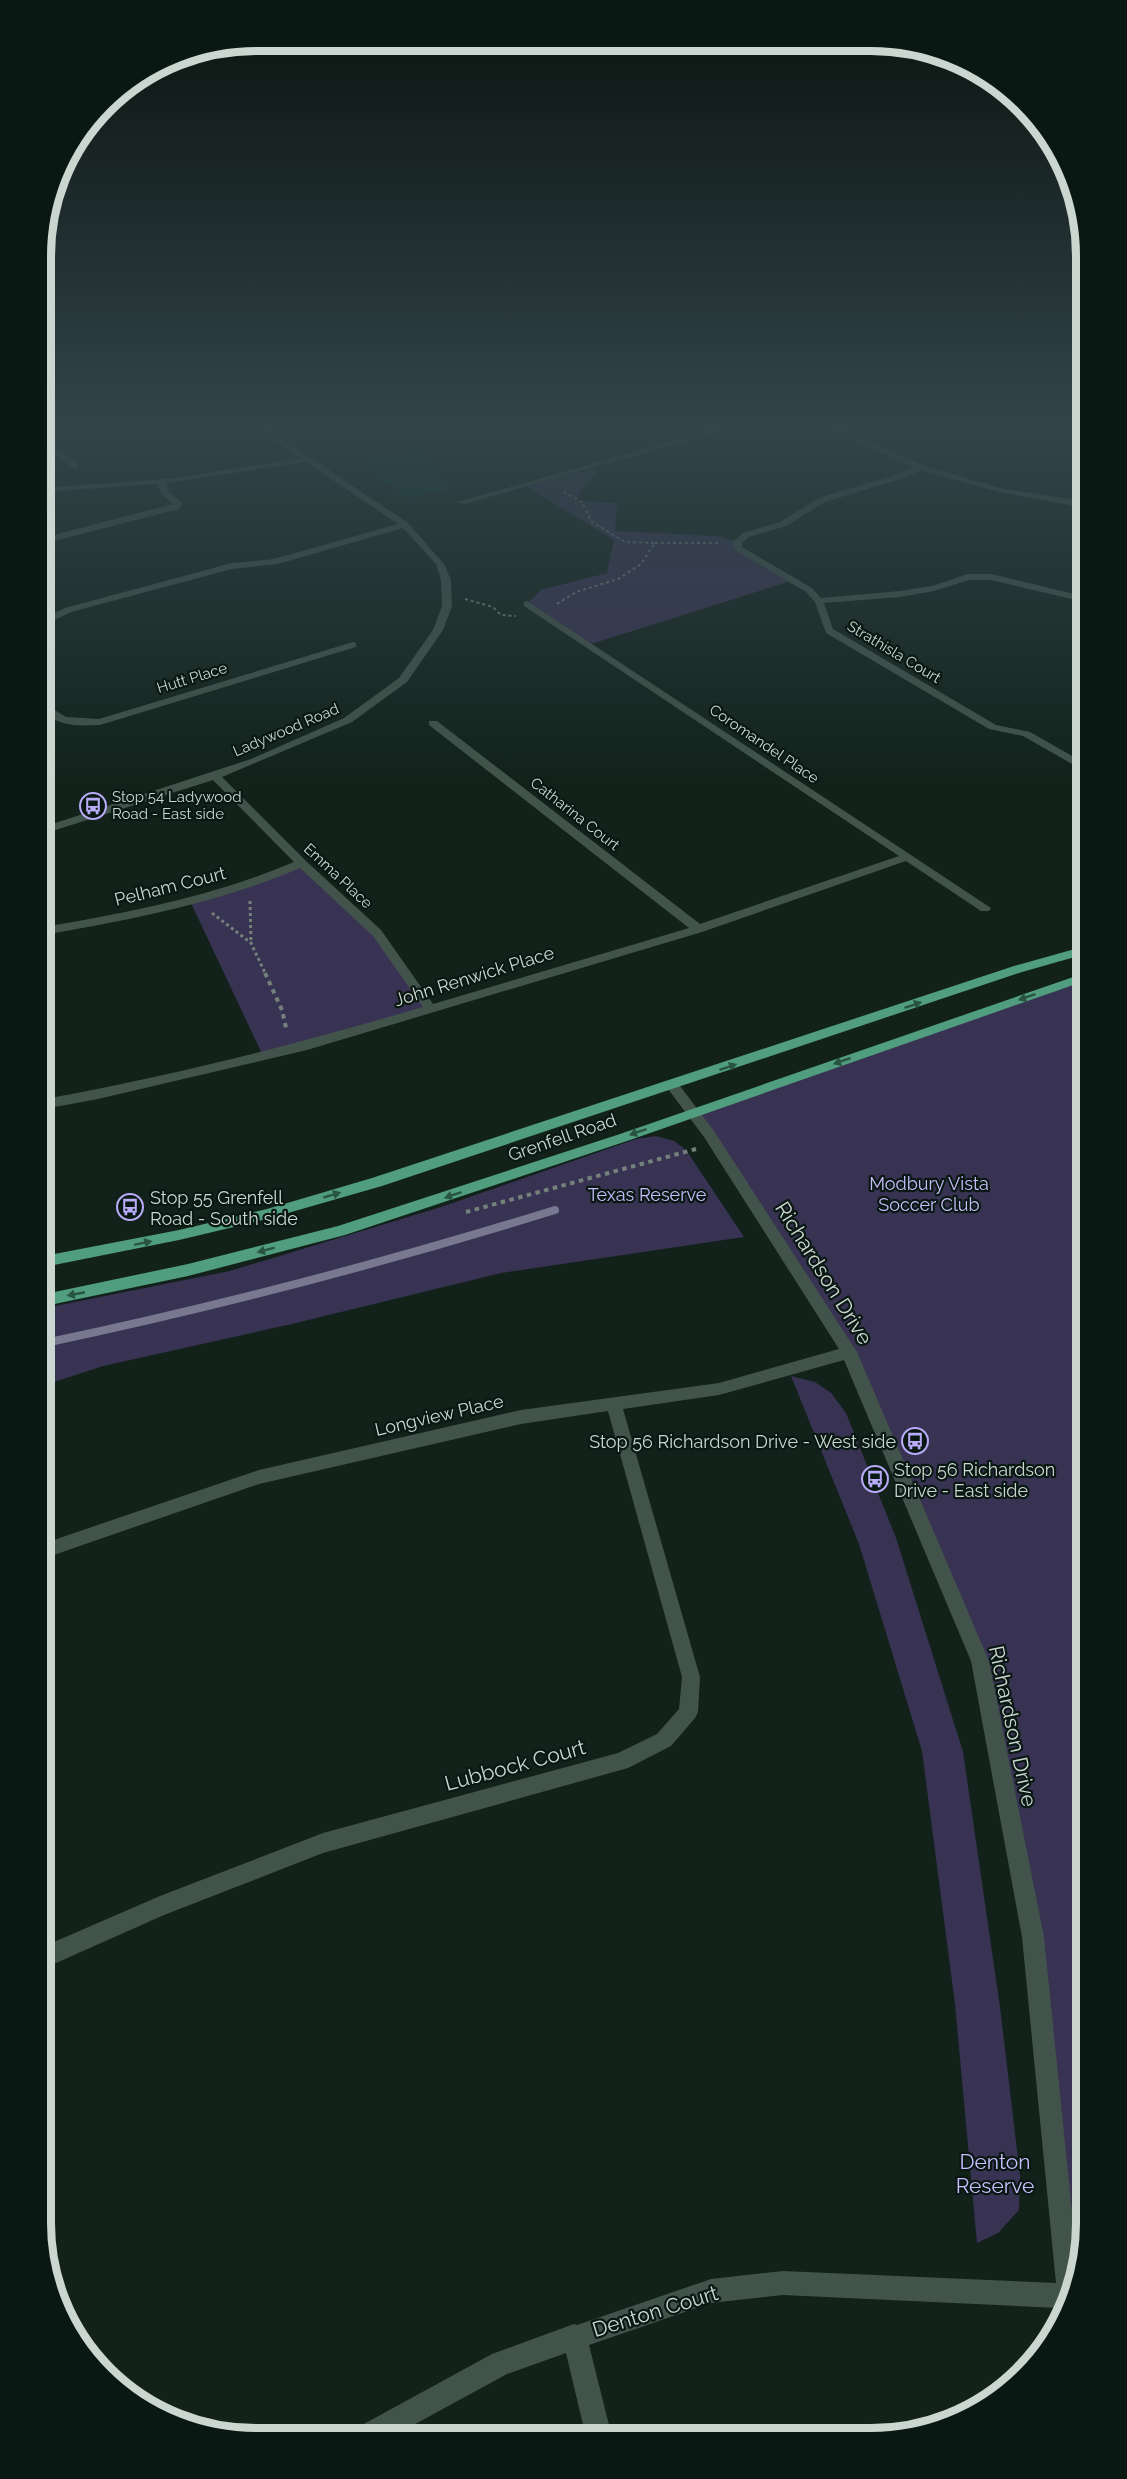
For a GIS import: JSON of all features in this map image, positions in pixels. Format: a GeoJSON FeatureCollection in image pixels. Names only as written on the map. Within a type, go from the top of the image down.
{"type":"FeatureCollection","features":[{"type":"Feature","properties":{"kind":"main road","name":"Grenfell Road"},"geometry":{"type":"LineString","coordinates":[[51,1261],[267,1214],[464,1155],[1018,969],[1076,953]]}},
{"type":"Feature","properties":{"kind":"main road","name":"Grenfell Road"},"geometry":{"type":"LineString","coordinates":[[51,1299],[188,1270],[340,1231],[693,1113],[1076,980]]}},
{"type":"Feature","properties":{"kind":"street"},"geometry":{"type":"LineString","coordinates":[[51,618],[68,610],[166,583],[232,566],[274,562],[328,547]]}},
{"type":"Feature","properties":{"kind":"street","name":"Ladywood Road"},"geometry":{"type":"LineString","coordinates":[[51,828],[255,761],[348,720],[403,680],[438,630],[447,606],[446,580],[440,564],[424,547]]}},
{"type":"Feature","properties":{"kind":"street"},"geometry":{"type":"LineString","coordinates":[[738,547],[809,590],[819,601],[900,594],[934,588],[968,577],[990,576],[1076,597]]}},
{"type":"Feature","properties":{"kind":"street","name":"Strathisla Court"},"geometry":{"type":"LineString","coordinates":[[819,601],[829,631],[993,727],[1026,734],[1076,763]]}},
{"type":"Feature","properties":{"kind":"street","name":"Coromandel Place"},"geometry":{"type":"LineString","coordinates":[[527,604],[985,908]]}},
{"type":"Feature","properties":{"kind":"street","name":"Hutt Place"},"geometry":{"type":"LineString","coordinates":[[51,715],[68,724],[100,722],[353,645]]}},
{"type":"Feature","properties":{"kind":"street","name":"Catharina Court"},"geometry":{"type":"LineString","coordinates":[[434,723],[698,928]]}},
{"type":"Feature","properties":{"kind":"street","name":"Emma Place"},"geometry":{"type":"LineString","coordinates":[[215,776],[302,863],[377,933],[430,1008]]}},
{"type":"Feature","properties":{"kind":"street","name":"John Renwick Place"},"geometry":{"type":"LineString","coordinates":[[51,1103],[264,1058],[698,928],[907,857]]}},
{"type":"Feature","properties":{"kind":"street","name":"Pelham Court"},"geometry":{"type":"LineString","coordinates":[[51,929],[191,903],[250,885],[302,863]]}},
{"type":"Feature","properties":{"kind":"street","name":"Richardson Drive"},"geometry":{"type":"LineString","coordinates":[[672,1085],[693,1113],[849,1352],[980,1661],[1033,1937],[1068,2279]]}},
{"type":"Feature","properties":{"kind":"street","name":"Longview Place"},"geometry":{"type":"LineString","coordinates":[[51,1549],[259,1477],[521,1417],[719,1389],[849,1352]]}},
{"type":"Feature","properties":{"kind":"street","name":"Lubbock Court"},"geometry":{"type":"LineString","coordinates":[[51,1954],[160,1905],[324,1843],[621,1761],[664,1740],[688,1712],[691,1677],[614,1405]]}},
{"type":"Feature","properties":{"kind":"street","name":"Denton Court"},"geometry":{"type":"LineString","coordinates":[[382,2428],[501,2363],[574,2336],[711,2291],[783,2283],[1060,2300]]}},
{"type":"Feature","properties":{"kind":"street"},"geometry":{"type":"LineString","coordinates":[[574,2336],[597,2428]]}},
{"type":"Feature","properties":{"kind":"path"},"geometry":{"type":"LineString","coordinates":[[553,606],[576,592],[618,579],[641,564],[653,547]]}},
{"type":"Feature","properties":{"kind":"path"},"geometry":{"type":"LineString","coordinates":[[465,599],[493,607],[501,615],[521,615]]}},
{"type":"Feature","properties":{"kind":"path"},"geometry":{"type":"LineString","coordinates":[[250,885],[251,943],[282,1010],[287,1038]]}},
{"type":"Feature","properties":{"kind":"path"},"geometry":{"type":"LineString","coordinates":[[209,911],[251,943]]}},
{"type":"Feature","properties":{"kind":"green space"},"geometry":{"type":"Polygon","coordinates":[[[613,547],[738,547],[794,580],[588,645],[527,604],[541,590],[607,573],[613,547]]]}},
{"type":"Feature","properties":{"kind":"green space"},"geometry":{"type":"Polygon","coordinates":[[[302,863],[377,933],[430,1008],[264,1058],[191,903],[302,863]]]}},
{"type":"Feature","properties":{"kind":"green space","name":"Modbury Vista Soccer Club"},"geometry":{"type":"Polygon","coordinates":[[[1076,980],[1076,2236],[1073,2253],[1065,2252],[1033,1937],[980,1661],[849,1352],[693,1113],[1076,980]]]}},
{"type":"Feature","properties":{"kind":"green space","name":"Texas Reserve"},"geometry":{"type":"Polygon","coordinates":[[[656,1136],[674,1141],[686,1150],[744,1237],[501,1273],[296,1323],[103,1366],[51,1383],[51,1307],[230,1271],[441,1207],[636,1139],[656,1136]]]}},
{"type":"Feature","properties":{"kind":"green space","name":"Denton Reserve"},"geometry":{"type":"Polygon","coordinates":[[[791,1376],[815,1382],[831,1393],[846,1413],[896,1538],[963,1752],[1000,2007],[1020,2176],[1019,2210],[998,2233],[977,2243],[955,2004],[922,1751],[859,1544],[791,1376]]]}},
{"type":"Feature","properties":{"kind":"waterway"},"geometry":{"type":"LineString","coordinates":[[51,1342],[302,1283],[555,1210]]}},
{"type":"Feature","properties":{"kind":"place","name":"Stop 54 Ladywood Road - East side"},"geometry":{"type":"Point","coordinates":[93,806]}},
{"type":"Feature","properties":{"kind":"place","name":"Stop 55 Grenfell Road - South side"},"geometry":{"type":"Point","coordinates":[130,1207]}},
{"type":"Feature","properties":{"kind":"place","name":"Stop 56 Richardson Drive - West side"},"geometry":{"type":"Point","coordinates":[915,1441]}},
{"type":"Feature","properties":{"kind":"place","name":"Stop 56 Richardson Drive - East side"},"geometry":{"type":"Point","coordinates":[875,1479]}}]}
